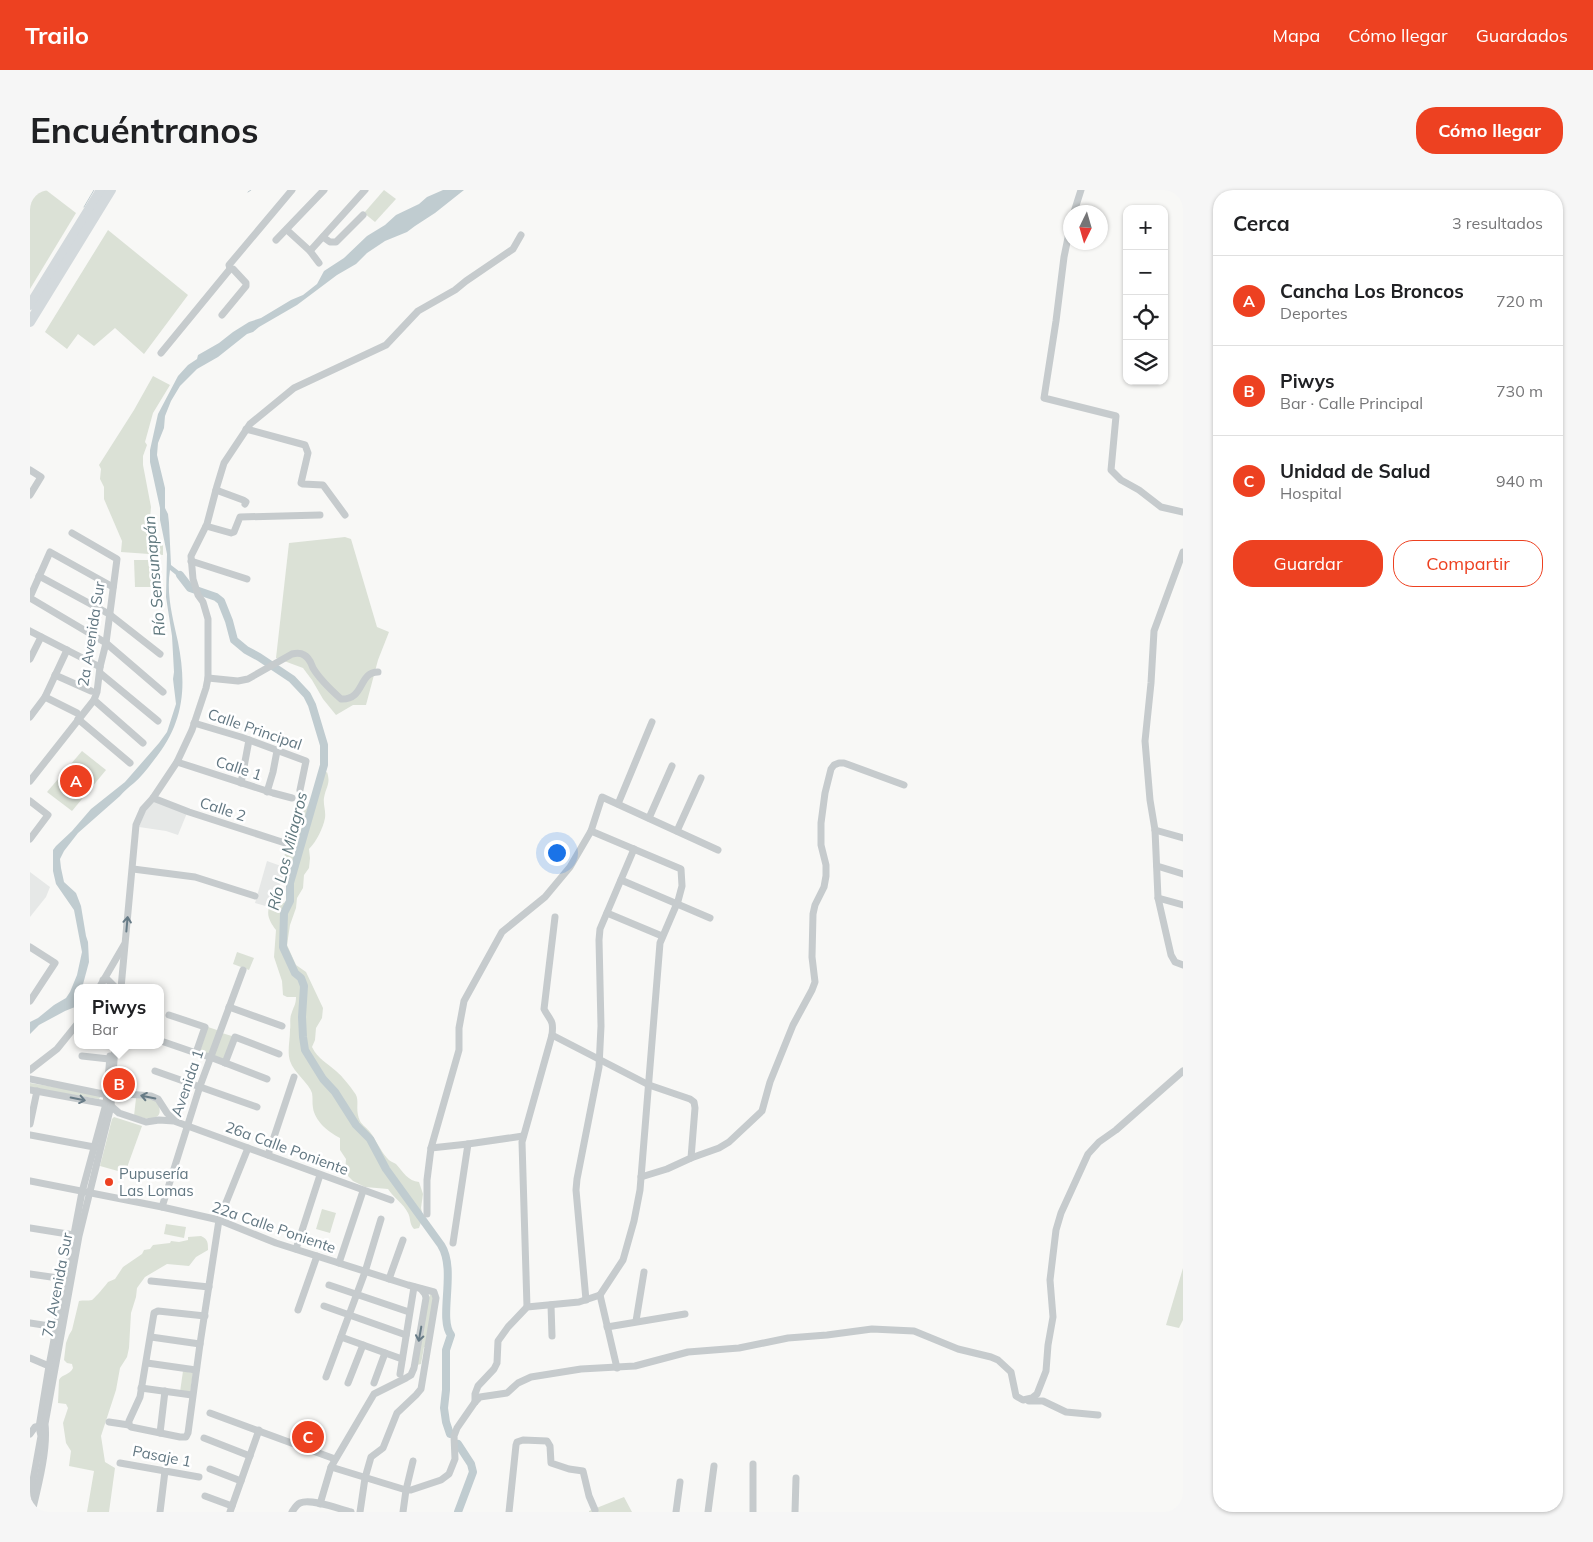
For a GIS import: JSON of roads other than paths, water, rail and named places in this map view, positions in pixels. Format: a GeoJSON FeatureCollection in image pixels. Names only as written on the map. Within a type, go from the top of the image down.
{"type":"FeatureCollection","features":[{"type":"Feature","properties":{"kind":"highway"},"geometry":{"type":"LineString","coordinates":[[30,306],[100,190]]}},
{"type":"Feature","properties":{"kind":"highway"},"geometry":{"type":"LineString","coordinates":[[30,322],[111,190]]}},
{"type":"Feature","properties":{"kind":"street"},"geometry":{"type":"LineString","coordinates":[[161,353],[230,269],[229,265],[292,190]]}},
{"type":"Feature","properties":{"kind":"street"},"geometry":{"type":"LineString","coordinates":[[276,240],[324,190]]}},
{"type":"Feature","properties":{"kind":"street"},"geometry":{"type":"LineString","coordinates":[[310,251],[365,190]]}},
{"type":"Feature","properties":{"kind":"street"},"geometry":{"type":"LineString","coordinates":[[1076,205],[1081,190]]}},
{"type":"Feature","properties":{"kind":"street"},"geometry":{"type":"LineString","coordinates":[[323,236],[330,242],[336,242],[363,215]]}},
{"type":"Feature","properties":{"kind":"street"},"geometry":{"type":"LineString","coordinates":[[286,230],[310,251],[319,263]]}},
{"type":"Feature","properties":{"kind":"street"},"geometry":{"type":"LineString","coordinates":[[118,984],[125,942],[136,825],[143,809],[153,798],[177,762],[194,723],[206,688],[208,678],[208,619],[203,602],[198,595],[191,556],[206,526],[224,463],[250,424],[294,388],[386,345],[418,311],[455,290],[513,249],[521,235]]}},
{"type":"Feature","properties":{"kind":"street"},"geometry":{"type":"LineString","coordinates":[[1065,250],[1044,398],[1116,416],[1111,470],[1121,480],[1139,490],[1161,507],[1183,512]]}},
{"type":"Feature","properties":{"kind":"street"},"geometry":{"type":"LineString","coordinates":[[222,315],[246,286],[246,283],[233,269],[230,269]]}},
{"type":"Feature","properties":{"kind":"street"},"geometry":{"type":"LineString","coordinates":[[246,429],[305,445],[308,453],[301,483],[323,485],[345,515]]}},
{"type":"Feature","properties":{"kind":"street"},"geometry":{"type":"LineString","coordinates":[[30,470],[41,476],[30,495]]}},
{"type":"Feature","properties":{"kind":"street"},"geometry":{"type":"LineString","coordinates":[[216,490],[243,500],[246,502],[245,504]]}},
{"type":"Feature","properties":{"kind":"street"},"geometry":{"type":"LineString","coordinates":[[206,526],[231,533],[234,532],[240,517],[320,515]]}},
{"type":"Feature","properties":{"kind":"street","name":"2a Avenida Sur"},"geometry":{"type":"LineString","coordinates":[[30,781],[91,693],[97,692],[106,643],[117,559],[72,533]]}},
{"type":"Feature","properties":{"kind":"street"},"geometry":{"type":"LineString","coordinates":[[113,587],[50,552],[30,598],[106,643],[163,692]]}},
{"type":"Feature","properties":{"kind":"street"},"geometry":{"type":"LineString","coordinates":[[1183,552],[1154,631],[1145,741],[1150,800],[1156,830],[1158,898],[1171,955],[1175,962],[1183,965]]}},
{"type":"Feature","properties":{"kind":"street"},"geometry":{"type":"LineString","coordinates":[[191,561],[247,580]]}},
{"type":"Feature","properties":{"kind":"street"},"geometry":{"type":"LineString","coordinates":[[40,576],[109,614],[160,654]]}},
{"type":"Feature","properties":{"kind":"street"},"geometry":{"type":"LineString","coordinates":[[30,631],[100,670],[158,721]]}},
{"type":"Feature","properties":{"kind":"street"},"geometry":{"type":"LineString","coordinates":[[30,659],[41,636]]}},
{"type":"Feature","properties":{"kind":"street"},"geometry":{"type":"LineString","coordinates":[[30,717],[45,697],[67,650]]}},
{"type":"Feature","properties":{"kind":"street"},"geometry":{"type":"LineString","coordinates":[[208,678],[242,681],[292,654],[304,654],[318,675],[341,699],[351,698],[367,676],[378,672]]}},
{"type":"Feature","properties":{"kind":"street"},"geometry":{"type":"LineString","coordinates":[[55,675],[91,693],[143,743]]}},
{"type":"Feature","properties":{"kind":"street"},"geometry":{"type":"LineString","coordinates":[[45,697],[77,714],[130,763]]}},
{"type":"Feature","properties":{"kind":"street"},"geometry":{"type":"LineString","coordinates":[[618,804],[652,722]]}},
{"type":"Feature","properties":{"kind":"street","name":"Calle Principal"},"geometry":{"type":"LineString","coordinates":[[194,723],[249,740],[306,761],[300,790]]}},
{"type":"Feature","properties":{"kind":"street"},"geometry":{"type":"LineString","coordinates":[[241,783],[249,740]]}},
{"type":"Feature","properties":{"kind":"street"},"geometry":{"type":"LineString","coordinates":[[267,792],[277,751]]}},
{"type":"Feature","properties":{"kind":"street","name":"Calle 1"},"geometry":{"type":"LineString","coordinates":[[177,762],[267,792],[292,798]]}},
{"type":"Feature","properties":{"kind":"street"},"geometry":{"type":"LineString","coordinates":[[641,1177],[668,1169],[719,1148],[729,1142],[762,1111],[770,1082],[793,1025],[812,990],[814,982],[812,957],[813,914],[815,905],[824,888],[826,876],[826,865],[821,845],[821,823],[825,792],[831,769],[834,765],[844,763],[904,785]]}},
{"type":"Feature","properties":{"kind":"street"},"geometry":{"type":"LineString","coordinates":[[649,818],[672,766]]}},
{"type":"Feature","properties":{"kind":"street"},"geometry":{"type":"LineString","coordinates":[[677,831],[701,778]]}},
{"type":"Feature","properties":{"kind":"street"},"geometry":{"type":"LineString","coordinates":[[427,1214],[427,1180],[431,1148],[459,1050],[459,1028],[464,1001],[502,932],[545,897],[570,867],[592,831],[602,797],[718,850]]}},
{"type":"Feature","properties":{"kind":"street","name":"Calle 2"},"geometry":{"type":"LineString","coordinates":[[153,798],[285,844]]}},
{"type":"Feature","properties":{"kind":"street"},"geometry":{"type":"LineString","coordinates":[[30,801],[48,816],[30,839]]}},
{"type":"Feature","properties":{"kind":"street"},"geometry":{"type":"LineString","coordinates":[[1156,830],[1183,838]]}},
{"type":"Feature","properties":{"kind":"street"},"geometry":{"type":"LineString","coordinates":[[475,1402],[478,1386],[494,1369],[498,1342],[508,1327],[527,1307],[586,1300],[600,1295],[623,1260],[634,1221],[641,1177],[660,943],[682,886],[681,869],[592,831]]}},
{"type":"Feature","properties":{"kind":"street"},"geometry":{"type":"LineString","coordinates":[[586,1300],[576,1190],[600,1060],[600,929],[634,849]]}},
{"type":"Feature","properties":{"kind":"street"},"geometry":{"type":"LineString","coordinates":[[1157,866],[1183,874]]}},
{"type":"Feature","properties":{"kind":"street"},"geometry":{"type":"LineString","coordinates":[[133,869],[195,877],[255,896]]}},
{"type":"Feature","properties":{"kind":"street"},"geometry":{"type":"LineString","coordinates":[[621,880],[710,918]]}},
{"type":"Feature","properties":{"kind":"street"},"geometry":{"type":"LineString","coordinates":[[1158,898],[1183,905]]}},
{"type":"Feature","properties":{"kind":"street"},"geometry":{"type":"LineString","coordinates":[[607,913],[662,936]]}},
{"type":"Feature","properties":{"kind":"street"},"geometry":{"type":"LineString","coordinates":[[527,1307],[522,1142],[552,1035],[552,1019],[544,1009],[555,918]]}},
{"type":"Feature","properties":{"kind":"street"},"geometry":{"type":"LineString","coordinates":[[101,984],[125,942]]}},
{"type":"Feature","properties":{"kind":"street"},"geometry":{"type":"LineString","coordinates":[[30,947],[55,963],[30,1001]]}},
{"type":"Feature","properties":{"kind":"street","name":"Avenida 1"},"geometry":{"type":"LineString","coordinates":[[162,1207],[200,1086],[243,970]]}},
{"type":"Feature","properties":{"kind":"street"},"geometry":{"type":"LineString","coordinates":[[103,980],[108,980],[114,984]]}},
{"type":"Feature","properties":{"kind":"street"},"geometry":{"type":"LineString","coordinates":[[229,1007],[282,1026]]}},
{"type":"Feature","properties":{"kind":"street"},"geometry":{"type":"LineString","coordinates":[[169,1015],[205,1027],[196,1053]]}},
{"type":"Feature","properties":{"kind":"street"},"geometry":{"type":"LineString","coordinates":[[30,1070],[57,1049],[74,1028]]}},
{"type":"Feature","properties":{"kind":"street"},"geometry":{"type":"LineString","coordinates":[[552,1035],[649,1085],[694,1102],[696,1108],[691,1158]]}},
{"type":"Feature","properties":{"kind":"street"},"geometry":{"type":"LineString","coordinates":[[226,1063],[235,1037],[278,1054]]}},
{"type":"Feature","properties":{"kind":"street"},"geometry":{"type":"LineString","coordinates":[[164,1042],[268,1079]]}},
{"type":"Feature","properties":{"kind":"street"},"geometry":{"type":"LineString","coordinates":[[109,1094],[110,1049]]}},
{"type":"Feature","properties":{"kind":"street"},"geometry":{"type":"LineString","coordinates":[[109,1094],[115,1049]]}},
{"type":"Feature","properties":{"kind":"street"},"geometry":{"type":"LineString","coordinates":[[82,1056],[109,1059]]}},
{"type":"Feature","properties":{"kind":"street"},"geometry":{"type":"LineString","coordinates":[[155,1071],[257,1107]]}},
{"type":"Feature","properties":{"kind":"street"},"geometry":{"type":"LineString","coordinates":[[1027,1400],[1040,1390],[1047,1364],[1053,1317],[1050,1269],[1058,1221],[1088,1154],[1098,1142],[1116,1130],[1183,1071]]}},
{"type":"Feature","properties":{"kind":"street"},"geometry":{"type":"LineString","coordinates":[[268,1155],[294,1077]]}},
{"type":"Feature","properties":{"kind":"street"},"geometry":{"type":"LineString","coordinates":[[30,1079],[109,1094]]}},
{"type":"Feature","properties":{"kind":"street"},"geometry":{"type":"LineString","coordinates":[[30,1124],[33,1090]]}},
{"type":"Feature","properties":{"kind":"street","name":"26a Calle Poniente"},"geometry":{"type":"LineString","coordinates":[[33,1090],[108,1105],[119,1113],[141,1121],[174,1120]]}},
{"type":"Feature","properties":{"kind":"street","name":"26a Calle Poniente"},"geometry":{"type":"LineString","coordinates":[[109,1094],[120,1093],[151,1096],[158,1099],[174,1120],[187,1126],[391,1200]]}},
{"type":"Feature","properties":{"kind":"street","name":"7a Avenida Sur"},"geometry":{"type":"LineString","coordinates":[[30,1497],[41,1436],[37,1426],[65,1279],[74,1235],[108,1105],[109,1094]]}},
{"type":"Feature","properties":{"kind":"street","name":"7a Avenida Sur"},"geometry":{"type":"LineString","coordinates":[[37,1426],[79,1236],[94,1147],[108,1105]]}},
{"type":"Feature","properties":{"kind":"street"},"geometry":{"type":"LineString","coordinates":[[159,1120],[162,1113],[162,1105]]}},
{"type":"Feature","properties":{"kind":"street"},"geometry":{"type":"LineString","coordinates":[[30,1135],[94,1147]]}},
{"type":"Feature","properties":{"kind":"street"},"geometry":{"type":"LineString","coordinates":[[431,1148],[524,1136]]}},
{"type":"Feature","properties":{"kind":"street"},"geometry":{"type":"LineString","coordinates":[[453,1243],[468,1144]]}},
{"type":"Feature","properties":{"kind":"street"},"geometry":{"type":"LineString","coordinates":[[109,1422],[180,1438],[186,1437],[219,1220],[248,1148]]}},
{"type":"Feature","properties":{"kind":"street"},"geometry":{"type":"LineString","coordinates":[[296,1249],[320,1175]]}},
{"type":"Feature","properties":{"kind":"street","name":"22a Calle Poniente"},"geometry":{"type":"LineString","coordinates":[[30,1181],[219,1220],[296,1249],[416,1288],[434,1292]]}},
{"type":"Feature","properties":{"kind":"street"},"geometry":{"type":"LineString","coordinates":[[339,1263],[363,1191]]}},
{"type":"Feature","properties":{"kind":"street"},"geometry":{"type":"LineString","coordinates":[[326,1377],[365,1272],[381,1219]]}},
{"type":"Feature","properties":{"kind":"street"},"geometry":{"type":"LineString","coordinates":[[30,1228],[74,1235]]}},
{"type":"Feature","properties":{"kind":"street"},"geometry":{"type":"LineString","coordinates":[[389,1279],[403,1240]]}},
{"type":"Feature","properties":{"kind":"street"},"geometry":{"type":"LineString","coordinates":[[298,1310],[317,1256]]}},
{"type":"Feature","properties":{"kind":"street"},"geometry":{"type":"LineString","coordinates":[[636,1321],[644,1272]]}},
{"type":"Feature","properties":{"kind":"street"},"geometry":{"type":"LineString","coordinates":[[30,1274],[65,1279]]}},
{"type":"Feature","properties":{"kind":"street"},"geometry":{"type":"LineString","coordinates":[[152,1281],[209,1287]]}},
{"type":"Feature","properties":{"kind":"street"},"geometry":{"type":"LineString","coordinates":[[329,1285],[409,1312]]}},
{"type":"Feature","properties":{"kind":"street"},"geometry":{"type":"LineString","coordinates":[[320,1504],[331,1466],[374,1394],[411,1375],[414,1368],[426,1298],[424,1292],[416,1288],[409,1312],[400,1374]]}},
{"type":"Feature","properties":{"kind":"street"},"geometry":{"type":"LineString","coordinates":[[360,1512],[365,1478],[371,1457],[383,1448],[397,1414],[421,1389],[436,1298],[434,1292],[426,1298]]}},
{"type":"Feature","properties":{"kind":"street"},"geometry":{"type":"LineString","coordinates":[[600,1295],[618,1368]]}},
{"type":"Feature","properties":{"kind":"street"},"geometry":{"type":"LineString","coordinates":[[551,1305],[552,1336]]}},
{"type":"Feature","properties":{"kind":"street"},"geometry":{"type":"LineString","coordinates":[[324,1306],[406,1335]]}},
{"type":"Feature","properties":{"kind":"street"},"geometry":{"type":"LineString","coordinates":[[129,1425],[140,1397],[154,1313],[156,1311],[204,1316]]}},
{"type":"Feature","properties":{"kind":"street"},"geometry":{"type":"LineString","coordinates":[[607,1327],[685,1314]]}},
{"type":"Feature","properties":{"kind":"street"},"geometry":{"type":"LineString","coordinates":[[30,1323],[56,1327]]}},
{"type":"Feature","properties":{"kind":"street"},"geometry":{"type":"LineString","coordinates":[[331,1466],[406,1490],[441,1480],[449,1474],[455,1459],[454,1436],[457,1428],[475,1402],[485,1396],[507,1393],[518,1383],[531,1377],[581,1370],[636,1366],[688,1352],[739,1348],[788,1338],[872,1329],[920,1332],[958,1350],[994,1358],[1011,1372],[1016,1396],[1019,1399],[1032,1402],[1044,1400],[1066,1412],[1098,1415]]}},
{"type":"Feature","properties":{"kind":"street"},"geometry":{"type":"LineString","coordinates":[[151,1337],[200,1344]]}},
{"type":"Feature","properties":{"kind":"street"},"geometry":{"type":"LineString","coordinates":[[340,1337],[402,1359]]}},
{"type":"Feature","properties":{"kind":"street"},"geometry":{"type":"LineString","coordinates":[[348,1383],[362,1345]]}},
{"type":"Feature","properties":{"kind":"street"},"geometry":{"type":"LineString","coordinates":[[374,1384],[385,1353]]}},
{"type":"Feature","properties":{"kind":"street"},"geometry":{"type":"LineString","coordinates":[[30,1358],[49,1366]]}},
{"type":"Feature","properties":{"kind":"street"},"geometry":{"type":"LineString","coordinates":[[146,1363],[196,1370]]}},
{"type":"Feature","properties":{"kind":"street"},"geometry":{"type":"LineString","coordinates":[[141,1388],[192,1395]]}},
{"type":"Feature","properties":{"kind":"street"},"geometry":{"type":"LineString","coordinates":[[160,1433],[165,1391]]}},
{"type":"Feature","properties":{"kind":"street"},"geometry":{"type":"LineString","coordinates":[[210,1413],[335,1459]]}},
{"type":"Feature","properties":{"kind":"street"},"geometry":{"type":"LineString","coordinates":[[30,1434],[37,1426]]}},
{"type":"Feature","properties":{"kind":"street","name":"7a Avenida Sur"},"geometry":{"type":"LineString","coordinates":[[32,1512],[46,1436],[37,1426]]}},
{"type":"Feature","properties":{"kind":"street"},"geometry":{"type":"LineString","coordinates":[[205,1496],[231,1509],[259,1430]]}},
{"type":"Feature","properties":{"kind":"street"},"geometry":{"type":"LineString","coordinates":[[204,1438],[250,1456]]}},
{"type":"Feature","properties":{"kind":"street"},"geometry":{"type":"LineString","coordinates":[[509,1512],[516,1445],[517,1442],[522,1440],[547,1441],[550,1446],[551,1463],[569,1470],[584,1471],[589,1496],[595,1510]]}},
{"type":"Feature","properties":{"kind":"street"},"geometry":{"type":"LineString","coordinates":[[403,1512],[413,1461]]}},
{"type":"Feature","properties":{"kind":"street","name":"Pasaje 1"},"geometry":{"type":"LineString","coordinates":[[120,1462],[199,1478]]}},
{"type":"Feature","properties":{"kind":"street"},"geometry":{"type":"LineString","coordinates":[[753,1512],[754,1464]]}},
{"type":"Feature","properties":{"kind":"street"},"geometry":{"type":"LineString","coordinates":[[708,1512],[714,1466]]}},
{"type":"Feature","properties":{"kind":"street"},"geometry":{"type":"LineString","coordinates":[[210,1469],[241,1481]]}},
{"type":"Feature","properties":{"kind":"street"},"geometry":{"type":"LineString","coordinates":[[160,1512],[165,1471]]}},
{"type":"Feature","properties":{"kind":"street"},"geometry":{"type":"LineString","coordinates":[[795,1512],[796,1478]]}},
{"type":"Feature","properties":{"kind":"street"},"geometry":{"type":"LineString","coordinates":[[676,1512],[680,1482]]}},
{"type":"Feature","properties":{"kind":"street"},"geometry":{"type":"LineString","coordinates":[[292,1512],[299,1503],[320,1504],[351,1512]]}},
{"type":"Feature","properties":{"kind":"waterway"},"geometry":{"type":"LineString","coordinates":[[84,207],[94,190]]}},
{"type":"Feature","properties":{"kind":"waterway","name":"Río Los Milagros"},"geometry":{"type":"LineString","coordinates":[[180,575],[190,588],[216,597],[221,601],[234,640],[246,650],[292,679],[307,695],[312,705],[324,745],[324,765],[290,883],[290,901],[284,913],[283,947],[295,973],[301,978],[304,986],[302,1017],[305,1050],[356,1125],[370,1139],[386,1169],[441,1245],[445,1255],[448,1280],[446,1317],[447,1327],[451,1335],[446,1350],[444,1408],[450,1434]]}},
{"type":"Feature","properties":{"kind":"waterway","name":"Río Los Milagros"},"geometry":{"type":"LineString","coordinates":[[458,1444],[471,1464],[473,1472],[458,1512]]}},
{"type":"Feature","properties":{"kind":"place","name":"Cancha Los Broncos"},"geometry":{"type":"Point","coordinates":[76,781]}},
{"type":"Feature","properties":{"kind":"place","name":"Piwys"},"geometry":{"type":"Point","coordinates":[119,1084]}},
{"type":"Feature","properties":{"kind":"place","name":"Pupusería Las Lomas"},"geometry":{"type":"Point","coordinates":[109,1182]}},
{"type":"Feature","properties":{"kind":"place","name":"Unidad de Salud"},"geometry":{"type":"Point","coordinates":[308,1437]}},
{"type":"Feature","properties":{"kind":"water label","name":"Río Sensunapán"},"geometry":{"type":"Point","coordinates":[154,576]}}]}
